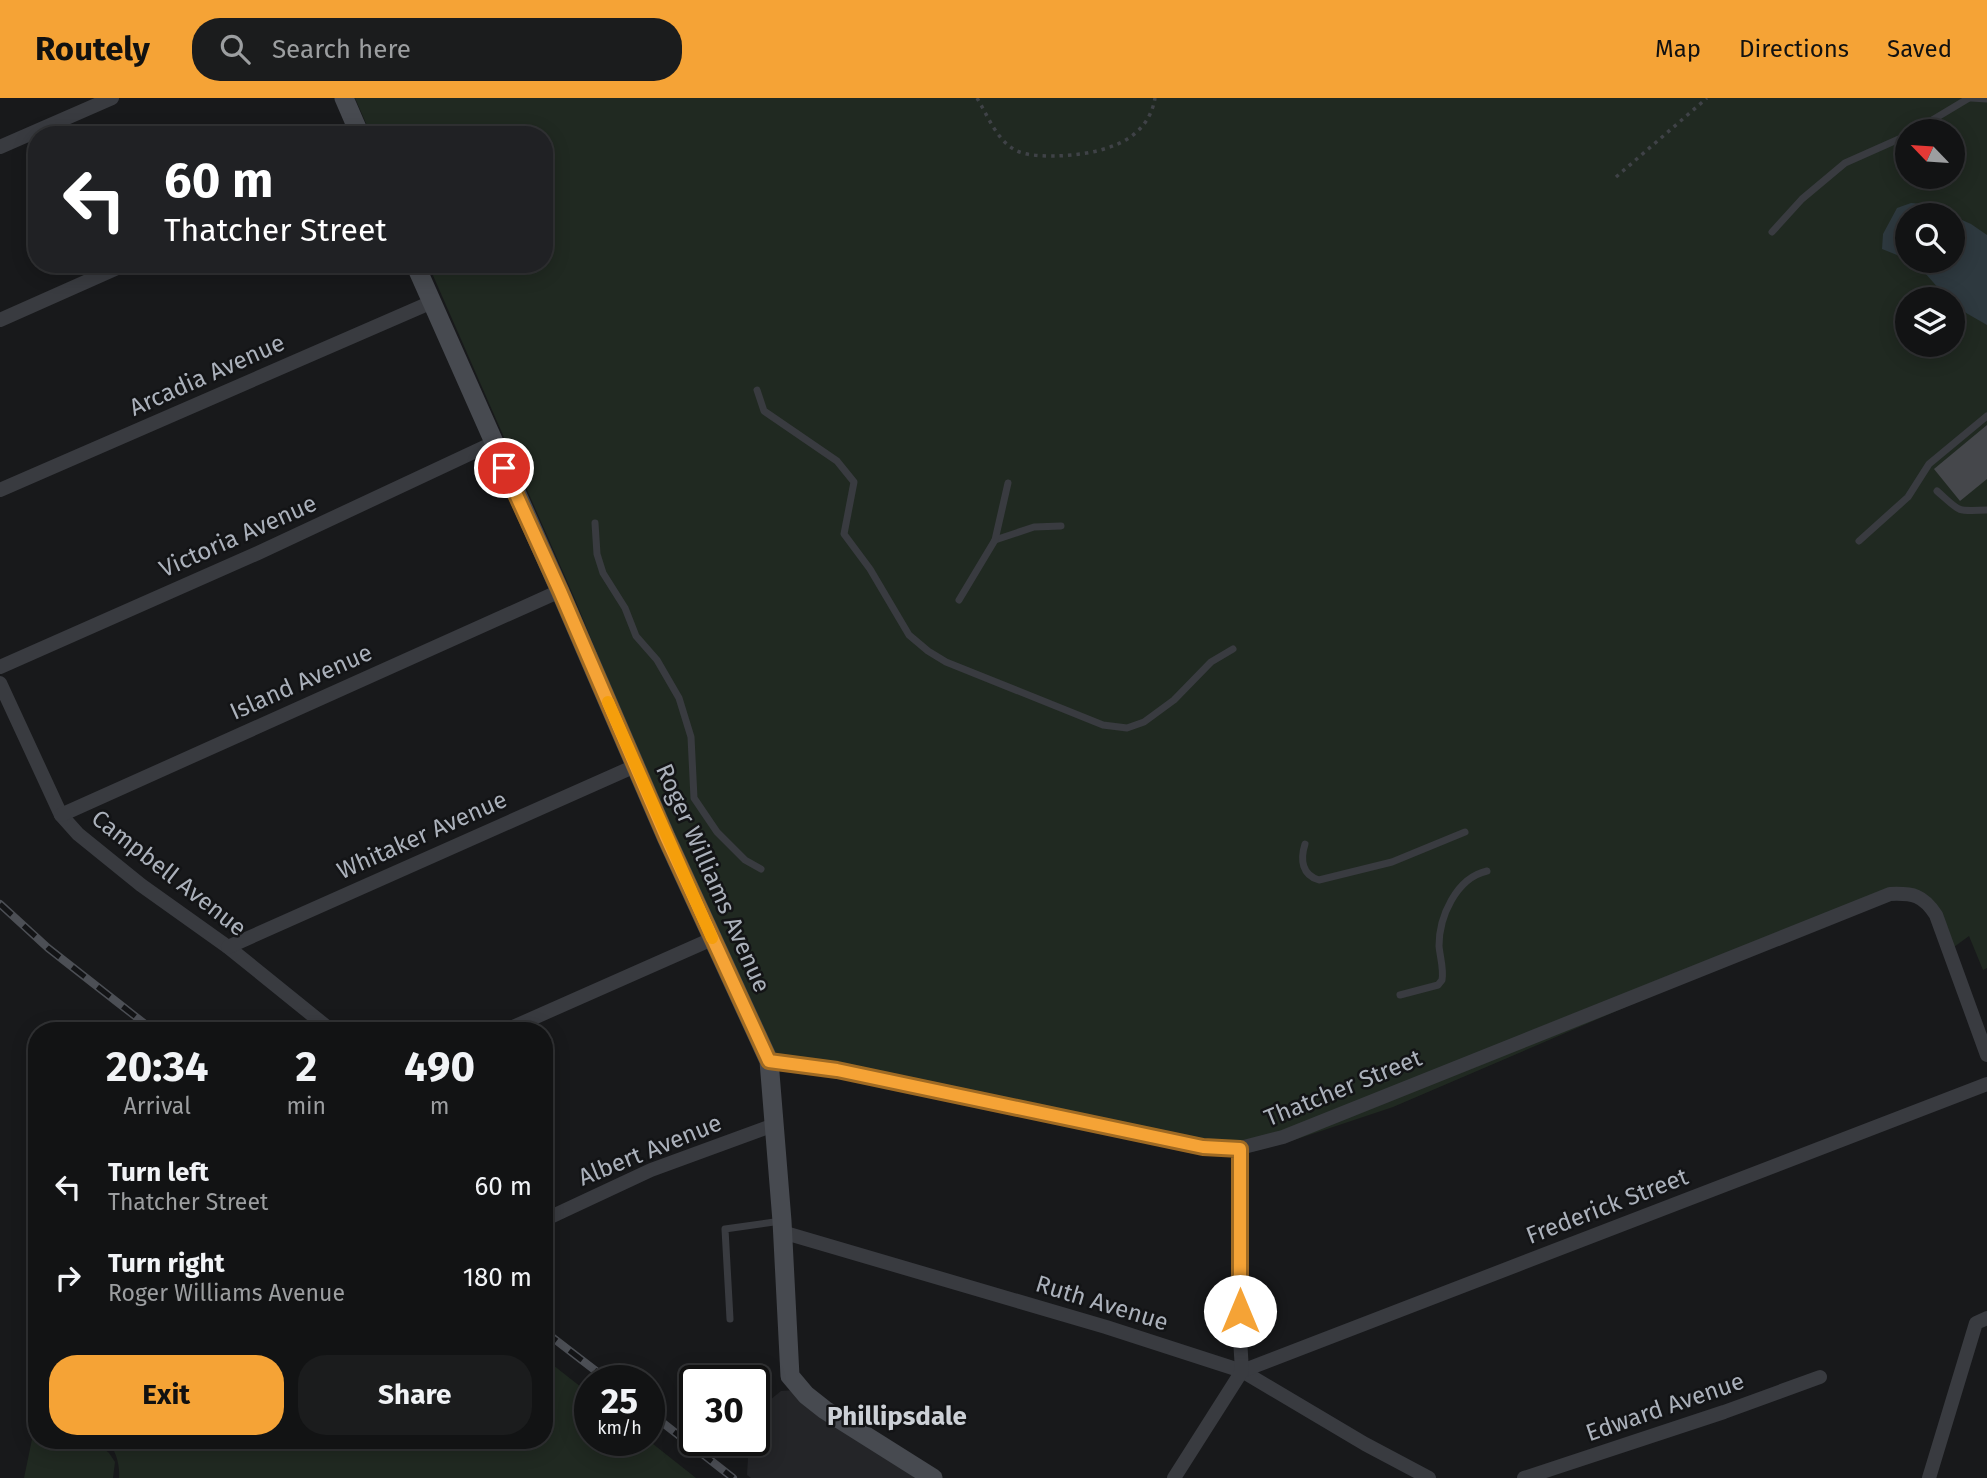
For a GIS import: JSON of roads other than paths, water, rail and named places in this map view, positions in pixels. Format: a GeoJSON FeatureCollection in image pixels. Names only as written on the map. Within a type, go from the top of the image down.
{"type":"FeatureCollection","features":[{"type":"Feature","properties":{"kind":"main road"},"geometry":{"type":"LineString","coordinates":[[344,98],[356,126]]}},
{"type":"Feature","properties":{"kind":"main road","name":"Roger Williams Avenue"},"geometry":{"type":"LineString","coordinates":[[419,273],[635,766],[769,1061],[790,1376],[806,1395],[825,1409],[933,1478]]}},
{"type":"Feature","properties":{"kind":"street"},"geometry":{"type":"LineString","coordinates":[[48,126],[112,98]]}},
{"type":"Feature","properties":{"kind":"street"},"geometry":{"type":"LineString","coordinates":[[0,147],[28,135]]}},
{"type":"Feature","properties":{"kind":"street"},"geometry":{"type":"LineString","coordinates":[[0,320],[106,273]]}},
{"type":"Feature","properties":{"kind":"street","name":"Arcadia Avenue"},"geometry":{"type":"LineString","coordinates":[[0,490],[432,302]]}},
{"type":"Feature","properties":{"kind":"street","name":"Victoria Avenue"},"geometry":{"type":"LineString","coordinates":[[0,667],[258,553],[493,443]]}},
{"type":"Feature","properties":{"kind":"street","name":"Island Avenue"},"geometry":{"type":"LineString","coordinates":[[61,815],[560,591]]}},
{"type":"Feature","properties":{"kind":"street","name":"Campbell Avenue"},"geometry":{"type":"LineString","coordinates":[[0,683],[61,815],[78,834],[141,885],[228,947],[321,1022]]}},
{"type":"Feature","properties":{"kind":"street","name":"Whitaker Avenue"},"geometry":{"type":"LineString","coordinates":[[228,947],[635,766]]}},
{"type":"Feature","properties":{"kind":"street","name":"Thatcher Street"},"geometry":{"type":"LineString","coordinates":[[769,1061],[837,1070],[1203,1147],[1240,1149],[1283,1138],[1890,894],[1907,893],[1927,902],[1936,915],[1987,1055]]}},
{"type":"Feature","properties":{"kind":"street"},"geometry":{"type":"LineString","coordinates":[[524,1022],[712,939]]}},
{"type":"Feature","properties":{"kind":"street","name":"Frederick Street"},"geometry":{"type":"LineString","coordinates":[[1242,1371],[1987,1084]]}},
{"type":"Feature","properties":{"kind":"street","name":"Albert Avenue"},"geometry":{"type":"LineString","coordinates":[[553,1216],[651,1170],[774,1125]]}},
{"type":"Feature","properties":{"kind":"street"},"geometry":{"type":"LineString","coordinates":[[1174,1478],[1242,1371],[1240,1149]]}},
{"type":"Feature","properties":{"kind":"street","name":"Ruth Avenue"},"geometry":{"type":"LineString","coordinates":[[782,1227],[1242,1371],[1365,1444],[1429,1478]]}},
{"type":"Feature","properties":{"kind":"street"},"geometry":{"type":"LineString","coordinates":[[1929,1478],[1981,1320]]}},
{"type":"Feature","properties":{"kind":"street","name":"Edward Avenue"},"geometry":{"type":"LineString","coordinates":[[1524,1478],[1724,1412],[1820,1377]]}},
{"type":"Feature","properties":{"kind":"lane"},"geometry":{"type":"LineString","coordinates":[[1934,119],[1970,98],[1987,99]]}},
{"type":"Feature","properties":{"kind":"lane"},"geometry":{"type":"LineString","coordinates":[[1772,232],[1802,199],[1845,163],[1895,141]]}},
{"type":"Feature","properties":{"kind":"lane"},"geometry":{"type":"LineString","coordinates":[[757,390],[764,411],[837,461],[853,482],[844,534],[870,569],[909,635],[946,662],[1103,725],[1127,728],[1144,722],[1174,700],[1211,662],[1233,649]]}},
{"type":"Feature","properties":{"kind":"lane"},"geometry":{"type":"LineString","coordinates":[[1860,541],[1908,497],[1929,464],[1987,415]]}},
{"type":"Feature","properties":{"kind":"lane"},"geometry":{"type":"LineString","coordinates":[[959,600],[995,540],[1008,483]]}},
{"type":"Feature","properties":{"kind":"lane"},"geometry":{"type":"LineString","coordinates":[[1937,491],[1957,509],[1966,513],[1987,510]]}},
{"type":"Feature","properties":{"kind":"lane"},"geometry":{"type":"LineString","coordinates":[[595,523],[597,554],[603,573],[625,608],[636,636],[657,660],[679,698],[691,737],[694,798],[717,832],[745,860],[761,869]]}},
{"type":"Feature","properties":{"kind":"lane"},"geometry":{"type":"LineString","coordinates":[[995,540],[1034,527],[1061,526]]}},
{"type":"Feature","properties":{"kind":"lane"},"geometry":{"type":"LineString","coordinates":[[1305,844],[1302,858],[1305,871],[1308,876],[1320,880],[1392,862],[1465,832]]}},
{"type":"Feature","properties":{"kind":"lane"},"geometry":{"type":"LineString","coordinates":[[1400,995],[1437,985],[1442,980],[1439,944],[1445,915],[1451,901],[1470,878],[1487,871]]}},
{"type":"Feature","properties":{"kind":"lane"},"geometry":{"type":"LineString","coordinates":[[730,1319],[725,1229],[782,1227]]}},
{"type":"Feature","properties":{"kind":"railway"},"geometry":{"type":"LineString","coordinates":[[0,904],[48,948],[143,1022]]}},
{"type":"Feature","properties":{"kind":"railway"},"geometry":{"type":"LineString","coordinates":[[553,1338],[588,1365]]}},
{"type":"Feature","properties":{"kind":"railway"},"geometry":{"type":"LineString","coordinates":[[665,1425],[733,1478]]}},
{"type":"Feature","properties":{"kind":"district","name":"Phillipsdale"},"geometry":{"type":"Point","coordinates":[897,1416]}}]}
